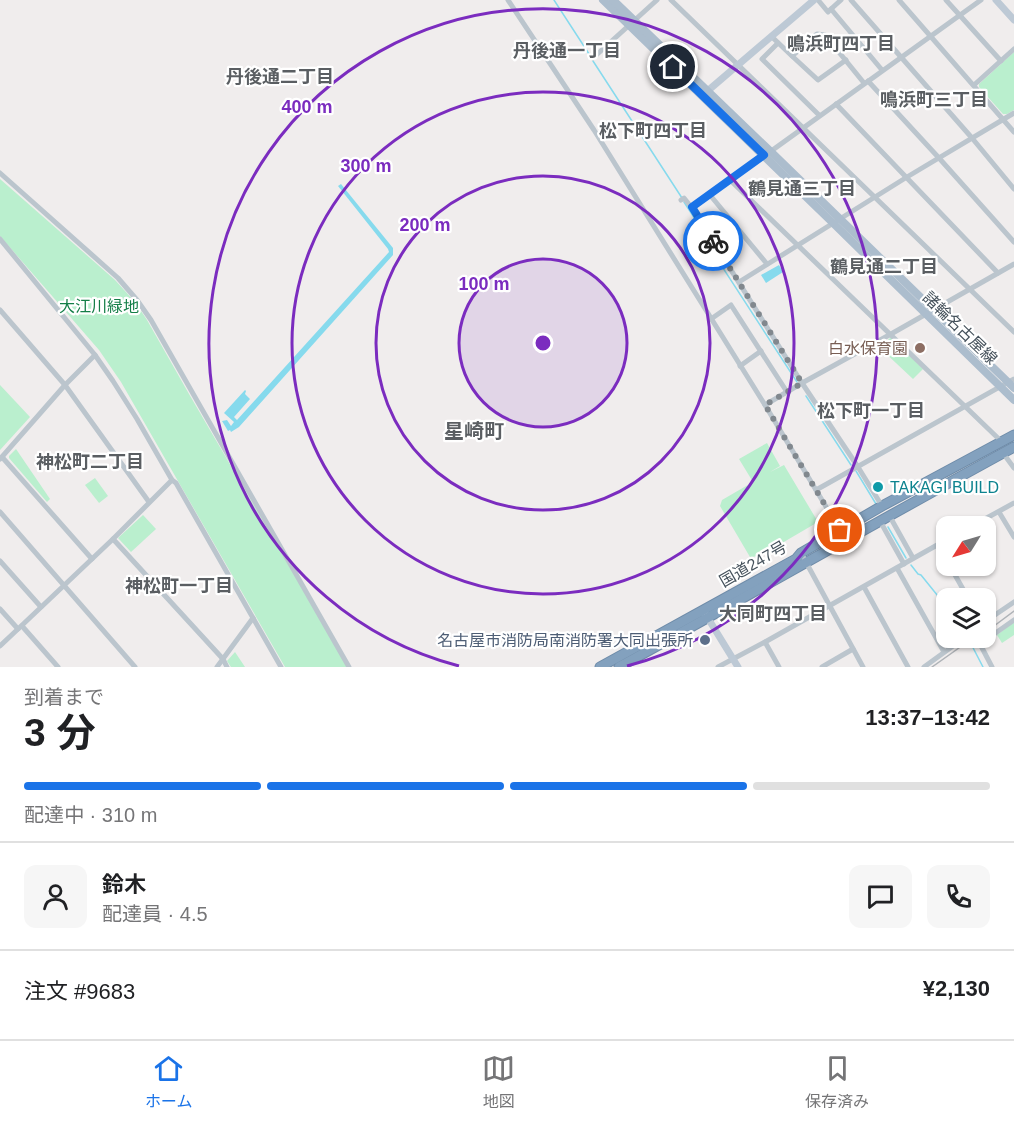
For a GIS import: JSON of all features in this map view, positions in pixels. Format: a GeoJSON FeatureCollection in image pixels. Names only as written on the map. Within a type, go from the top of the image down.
{"type":"FeatureCollection","features":[{"type":"Feature","properties":{"kind":"highway","name":"国道247号"},"geometry":{"type":"LineString","coordinates":[[626,666],[796,559],[801,553],[882,506],[1014,435]]}},
{"type":"Feature","properties":{"kind":"highway","name":"国道247号"},"geometry":{"type":"LineString","coordinates":[[600,667],[807,563],[879,520],[1014,447]]}},
{"type":"Feature","properties":{"kind":"main road","name":"諸輪名古屋線"},"geometry":{"type":"LineString","coordinates":[[603,0],[632,23],[838,221],[930,311],[1014,400]]}},
{"type":"Feature","properties":{"kind":"main road","name":"諸輪名古屋線"},"geometry":{"type":"LineString","coordinates":[[613,0],[632,23]]}},
{"type":"Feature","properties":{"kind":"main road","name":"諸輪名古屋線"},"geometry":{"type":"LineString","coordinates":[[930,311],[1012,383]]}},
{"type":"Feature","properties":{"kind":"street"},"geometry":{"type":"LineString","coordinates":[[508,0],[594,130],[840,530]]}},
{"type":"Feature","properties":{"kind":"street"},"geometry":{"type":"LineString","coordinates":[[593,58],[657,0]]}},
{"type":"Feature","properties":{"kind":"street"},"geometry":{"type":"LineString","coordinates":[[671,0],[1014,332]]}},
{"type":"Feature","properties":{"kind":"street"},"geometry":{"type":"LineString","coordinates":[[704,93],[816,0],[828,12],[841,0]]}},
{"type":"Feature","properties":{"kind":"street"},"geometry":{"type":"LineString","coordinates":[[851,0],[1014,189]]}},
{"type":"Feature","properties":{"kind":"street"},"geometry":{"type":"LineString","coordinates":[[899,0],[1014,132]]}},
{"type":"Feature","properties":{"kind":"street"},"geometry":{"type":"LineString","coordinates":[[946,0],[1001,61]]}},
{"type":"Feature","properties":{"kind":"street"},"geometry":{"type":"LineString","coordinates":[[692,207],[981,0]]}},
{"type":"Feature","properties":{"kind":"street"},"geometry":{"type":"LineString","coordinates":[[996,0],[1014,20]]}},
{"type":"Feature","properties":{"kind":"street"},"geometry":{"type":"LineString","coordinates":[[831,9],[882,70]]}},
{"type":"Feature","properties":{"kind":"street"},"geometry":{"type":"LineString","coordinates":[[792,56],[817,34],[825,35],[1014,242]]}},
{"type":"Feature","properties":{"kind":"street"},"geometry":{"type":"LineString","coordinates":[[771,36],[818,80],[846,60]]}},
{"type":"Feature","properties":{"kind":"street"},"geometry":{"type":"LineString","coordinates":[[778,43],[762,60],[819,115]]}},
{"type":"Feature","properties":{"kind":"street"},"geometry":{"type":"LineString","coordinates":[[974,85],[1014,49]]}},
{"type":"Feature","properties":{"kind":"street"},"geometry":{"type":"LineString","coordinates":[[836,104],[998,273]]}},
{"type":"Feature","properties":{"kind":"street"},"geometry":{"type":"LineString","coordinates":[[739,282],[1014,113]]}},
{"type":"Feature","properties":{"kind":"street"},"geometry":{"type":"LineString","coordinates":[[0,173],[118,278],[137,300],[151,320],[349,667]]}},
{"type":"Feature","properties":{"kind":"street"},"geometry":{"type":"LineString","coordinates":[[730,180],[1002,442]]}},
{"type":"Feature","properties":{"kind":"street"},"geometry":{"type":"LineString","coordinates":[[710,195],[767,264]]}},
{"type":"Feature","properties":{"kind":"street"},"geometry":{"type":"LineString","coordinates":[[682,199],[684,198],[692,207],[882,506]]}},
{"type":"Feature","properties":{"kind":"street"},"geometry":{"type":"LineString","coordinates":[[0,239],[95,355],[113,381],[172,480],[176,483],[281,667]]}},
{"type":"Feature","properties":{"kind":"street"},"geometry":{"type":"LineString","coordinates":[[765,405],[1014,264]]}},
{"type":"Feature","properties":{"kind":"street"},"geometry":{"type":"LineString","coordinates":[[711,319],[730,305],[787,392]]}},
{"type":"Feature","properties":{"kind":"street"},"geometry":{"type":"LineString","coordinates":[[0,310],[65,385],[149,502]]}},
{"type":"Feature","properties":{"kind":"street"},"geometry":{"type":"LineString","coordinates":[[740,366],[760,351]]}},
{"type":"Feature","properties":{"kind":"street"},"geometry":{"type":"LineString","coordinates":[[92,559],[1,458],[65,385],[95,355]]}},
{"type":"Feature","properties":{"kind":"street"},"geometry":{"type":"LineString","coordinates":[[816,490],[1000,387],[1012,383]]}},
{"type":"Feature","properties":{"kind":"street"},"geometry":{"type":"LineString","coordinates":[[1004,453],[1014,468]]}},
{"type":"Feature","properties":{"kind":"street"},"geometry":{"type":"LineString","coordinates":[[0,646],[172,480]]}},
{"type":"Feature","properties":{"kind":"street"},"geometry":{"type":"LineString","coordinates":[[991,516],[1014,503]]}},
{"type":"Feature","properties":{"kind":"street"},"geometry":{"type":"LineString","coordinates":[[0,512],[135,667]]}},
{"type":"Feature","properties":{"kind":"street"},"geometry":{"type":"LineString","coordinates":[[999,512],[1014,537]]}},
{"type":"Feature","properties":{"kind":"street"},"geometry":{"type":"LineString","coordinates":[[889,516],[913,558]]}},
{"type":"Feature","properties":{"kind":"street"},"geometry":{"type":"LineString","coordinates":[[879,520],[904,564]]}},
{"type":"Feature","properties":{"kind":"street"},"geometry":{"type":"LineString","coordinates":[[113,539],[223,659],[227,667]]}},
{"type":"Feature","properties":{"kind":"street"},"geometry":{"type":"LineString","coordinates":[[718,667],[936,546]]}},
{"type":"Feature","properties":{"kind":"street"},"geometry":{"type":"LineString","coordinates":[[801,553],[863,667]]}},
{"type":"Feature","properties":{"kind":"street"},"geometry":{"type":"LineString","coordinates":[[0,561],[41,608]]}},
{"type":"Feature","properties":{"kind":"street"},"geometry":{"type":"LineString","coordinates":[[897,568],[944,652]]}},
{"type":"Feature","properties":{"kind":"street"},"geometry":{"type":"LineString","coordinates":[[864,587],[908,667]]}},
{"type":"Feature","properties":{"kind":"street"},"geometry":{"type":"LineString","coordinates":[[996,614],[1014,602]]}},
{"type":"Feature","properties":{"kind":"street"},"geometry":{"type":"LineString","coordinates":[[0,609],[58,667]]}},
{"type":"Feature","properties":{"kind":"street"},"geometry":{"type":"LineString","coordinates":[[706,614],[738,667]]}},
{"type":"Feature","properties":{"kind":"street"},"geometry":{"type":"LineString","coordinates":[[217,667],[253,618]]}},
{"type":"Feature","properties":{"kind":"street"},"geometry":{"type":"LineString","coordinates":[[992,667],[980,644],[1014,620]]}},
{"type":"Feature","properties":{"kind":"street"},"geometry":{"type":"LineString","coordinates":[[765,642],[779,667]]}},
{"type":"Feature","properties":{"kind":"street"},"geometry":{"type":"LineString","coordinates":[[924,667],[950,648]]}},
{"type":"Feature","properties":{"kind":"street"},"geometry":{"type":"LineString","coordinates":[[822,667],[853,649]]}},
{"type":"Feature","properties":{"kind":"green space"},"geometry":{"type":"Polygon","coordinates":[[[1014,52],[1014,110],[1003,114],[979,87],[979,84],[1014,52]]]}},
{"type":"Feature","properties":{"kind":"green space","name":"大江川緑地"},"geometry":{"type":"Polygon","coordinates":[[[0,179],[115,280],[135,302],[348,667],[285,667],[121,382],[99,350],[0,236],[0,179]]]}},
{"type":"Feature","properties":{"kind":"green space"},"geometry":{"type":"Polygon","coordinates":[[[891,337],[923,369],[913,379],[880,348],[891,337]]]}},
{"type":"Feature","properties":{"kind":"green space"},"geometry":{"type":"Polygon","coordinates":[[[0,385],[30,417],[0,450],[0,385]]]}},
{"type":"Feature","properties":{"kind":"green space"},"geometry":{"type":"Polygon","coordinates":[[[767,443],[780,466],[770,472],[784,465],[818,522],[760,556],[750,557],[720,506],[722,500],[753,482],[739,459],[767,443]]]}},
{"type":"Feature","properties":{"kind":"green space"},"geometry":{"type":"Polygon","coordinates":[[[16,449],[50,499],[47,502],[9,458],[16,449]]]}},
{"type":"Feature","properties":{"kind":"green space"},"geometry":{"type":"Polygon","coordinates":[[[95,478],[108,496],[99,503],[85,485],[95,478]]]}},
{"type":"Feature","properties":{"kind":"green space"},"geometry":{"type":"Polygon","coordinates":[[[143,515],[156,529],[131,552],[118,538],[143,515]]]}},
{"type":"Feature","properties":{"kind":"green space"},"geometry":{"type":"Polygon","coordinates":[[[1014,622],[1014,635],[1002,643],[997,635],[1014,622]]]}},
{"type":"Feature","properties":{"kind":"green space"},"geometry":{"type":"Polygon","coordinates":[[[235,652],[245,667],[231,667],[227,661],[235,652]]]}},
{"type":"Feature","properties":{"kind":"water"},"geometry":{"type":"Polygon","coordinates":[[[341,184],[393,248],[393,255],[239,427],[231,432],[228,431],[222,421],[227,420],[231,426],[234,422],[224,413],[245,390],[245,394],[250,399],[234,417],[237,420],[389,252],[338,186],[341,184]]]}},
{"type":"Feature","properties":{"kind":"water"},"geometry":{"type":"Polygon","coordinates":[[[779,265],[783,272],[766,283],[761,275],[779,265]]]}},
{"type":"Feature","properties":{"kind":"waterway"},"geometry":{"type":"LineString","coordinates":[[554,0],[591,57]]}},
{"type":"Feature","properties":{"kind":"waterway"},"geometry":{"type":"LineString","coordinates":[[593,61],[682,198]]}},
{"type":"Feature","properties":{"kind":"waterway"},"geometry":{"type":"LineString","coordinates":[[684,202],[695,219],[697,228],[797,382]]}},
{"type":"Feature","properties":{"kind":"waterway"},"geometry":{"type":"LineString","coordinates":[[806,396],[851,465]]}},
{"type":"Feature","properties":{"kind":"waterway"},"geometry":{"type":"LineString","coordinates":[[856,471],[876,504]]}},
{"type":"Feature","properties":{"kind":"waterway"},"geometry":{"type":"LineString","coordinates":[[888,527],[906,558]]}},
{"type":"Feature","properties":{"kind":"waterway"},"geometry":{"type":"LineString","coordinates":[[911,565],[936,594]]}},
{"type":"Feature","properties":{"kind":"waterway"},"geometry":{"type":"LineString","coordinates":[[973,648],[983,667]]}},
{"type":"Feature","properties":{"kind":"railway"},"geometry":{"type":"LineString","coordinates":[[996,624],[1014,611]]}},
{"type":"Feature","properties":{"kind":"railway"},"geometry":{"type":"LineString","coordinates":[[932,667],[959,648]]}},
{"type":"Feature","properties":{"kind":"way so far"},"geometry":{"type":"LineString","coordinates":[[713,241],[802,383],[765,405],[840,530]]}},
{"type":"Feature","properties":{"kind":"place","name":"白水保育園"},"geometry":{"type":"Point","coordinates":[920,348]}},
{"type":"Feature","properties":{"kind":"place","name":"TAKAGI BUILD"},"geometry":{"type":"Point","coordinates":[878,487]}},
{"type":"Feature","properties":{"kind":"place","name":"名古屋市消防局南消防署大同出張所"},"geometry":{"type":"Point","coordinates":[705,640]}},
{"type":"Feature","properties":{"kind":"district","name":"鳴浜町四丁目"},"geometry":{"type":"Point","coordinates":[841,44]}},
{"type":"Feature","properties":{"kind":"district","name":"丹後通一丁目"},"geometry":{"type":"Point","coordinates":[567,51]}},
{"type":"Feature","properties":{"kind":"district","name":"丹後通二丁目"},"geometry":{"type":"Point","coordinates":[280,77]}},
{"type":"Feature","properties":{"kind":"district","name":"鳴浜町三丁目"},"geometry":{"type":"Point","coordinates":[934,100]}},
{"type":"Feature","properties":{"kind":"district","name":"松下町四丁目"},"geometry":{"type":"Point","coordinates":[653,131]}},
{"type":"Feature","properties":{"kind":"district","name":"鶴見通三丁目"},"geometry":{"type":"Point","coordinates":[802,189]}},
{"type":"Feature","properties":{"kind":"district","name":"鶴見通二丁目"},"geometry":{"type":"Point","coordinates":[884,267]}},
{"type":"Feature","properties":{"kind":"district","name":"松下町一丁目"},"geometry":{"type":"Point","coordinates":[871,411]}},
{"type":"Feature","properties":{"kind":"district","name":"星崎町"},"geometry":{"type":"Point","coordinates":[474,431]}},
{"type":"Feature","properties":{"kind":"district","name":"神松町二丁目"},"geometry":{"type":"Point","coordinates":[90,462]}},
{"type":"Feature","properties":{"kind":"district","name":"神松町一丁目"},"geometry":{"type":"Point","coordinates":[179,586]}},
{"type":"Feature","properties":{"kind":"district","name":"大同町四丁目"},"geometry":{"type":"Point","coordinates":[773,614]}},
{"type":"Feature","properties":{"kind":"route"},"geometry":{"type":"LineString","coordinates":[[673,67],[764,155],[692,207],[713,241]]}}]}
